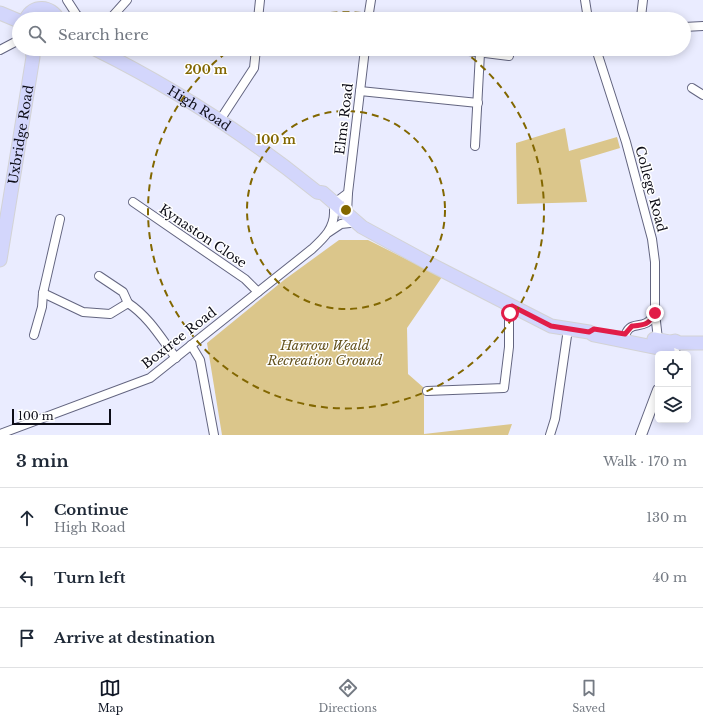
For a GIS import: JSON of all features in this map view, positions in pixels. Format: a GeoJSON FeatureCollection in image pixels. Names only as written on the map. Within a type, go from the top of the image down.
{"type":"FeatureCollection","features":[{"type":"Feature","properties":{"kind":"main road","name":"Uxbridge Road"},"geometry":{"type":"LineString","coordinates":[[0,260],[33,56]]}},
{"type":"Feature","properties":{"kind":"main road","name":"High Road"},"geometry":{"type":"LineString","coordinates":[[109,56],[140,72],[220,120],[276,159],[317,192],[319,198],[345,215],[551,326],[589,332],[594,329],[671,349],[703,351]]}},
{"type":"Feature","properties":{"kind":"main road","name":"High Road"},"geometry":{"type":"LineString","coordinates":[[671,349],[703,343]]}},
{"type":"Feature","properties":{"kind":"street"},"geometry":{"type":"LineString","coordinates":[[67,0],[75,12]]}},
{"type":"Feature","properties":{"kind":"street"},"geometry":{"type":"LineString","coordinates":[[116,12],[127,0]]}},
{"type":"Feature","properties":{"kind":"street"},"geometry":{"type":"LineString","coordinates":[[259,12],[260,0]]}},
{"type":"Feature","properties":{"kind":"street"},"geometry":{"type":"LineString","coordinates":[[369,12],[371,0]]}},
{"type":"Feature","properties":{"kind":"street"},"geometry":{"type":"LineString","coordinates":[[585,0],[587,12]]}},
{"type":"Feature","properties":{"kind":"street"},"geometry":{"type":"LineString","coordinates":[[642,12],[643,0]]}},
{"type":"Feature","properties":{"kind":"street"},"geometry":{"type":"LineString","coordinates":[[691,27],[703,26]]}},
{"type":"Feature","properties":{"kind":"street"},"geometry":{"type":"LineString","coordinates":[[0,50],[12,44]]}},
{"type":"Feature","properties":{"kind":"street"},"geometry":{"type":"LineString","coordinates":[[220,120],[254,68],[255,56]]}},
{"type":"Feature","properties":{"kind":"street","name":"Elms Road"},"geometry":{"type":"LineString","coordinates":[[345,215],[364,56]]}},
{"type":"Feature","properties":{"kind":"street"},"geometry":{"type":"LineString","coordinates":[[476,146],[480,56]]}},
{"type":"Feature","properties":{"kind":"street","name":"College Road"},"geometry":{"type":"LineString","coordinates":[[598,56],[626,142],[652,239],[655,262],[655,313],[671,349]]}},
{"type":"Feature","properties":{"kind":"street"},"geometry":{"type":"LineString","coordinates":[[692,88],[703,95]]}},
{"type":"Feature","properties":{"kind":"street"},"geometry":{"type":"LineString","coordinates":[[360,91],[478,103]]}},
{"type":"Feature","properties":{"kind":"street"},"geometry":{"type":"LineString","coordinates":[[329,232],[334,219],[345,215],[340,200],[348,193]]}},
{"type":"Feature","properties":{"kind":"street","name":"Kynaston Close"},"geometry":{"type":"LineString","coordinates":[[133,202],[245,279],[258,292]]}},
{"type":"Feature","properties":{"kind":"street","name":"Boxtree Road"},"geometry":{"type":"LineString","coordinates":[[0,434],[150,378],[312,249],[329,232],[341,224],[345,215]]}},
{"type":"Feature","properties":{"kind":"street"},"geometry":{"type":"LineString","coordinates":[[34,335],[42,307],[43,293],[60,219]]}},
{"type":"Feature","properties":{"kind":"street"},"geometry":{"type":"LineString","coordinates":[[99,276],[122,292],[128,303],[150,322],[176,358]]}},
{"type":"Feature","properties":{"kind":"street"},"geometry":{"type":"LineString","coordinates":[[43,293],[83,312],[110,314],[128,303]]}},
{"type":"Feature","properties":{"kind":"street"},"geometry":{"type":"LineString","coordinates":[[427,391],[504,388],[509,347],[510,313],[512,306]]}},
{"type":"Feature","properties":{"kind":"street"},"geometry":{"type":"LineString","coordinates":[[625,337],[632,326],[646,325],[651,322],[655,313]]}},
{"type":"Feature","properties":{"kind":"street"},"geometry":{"type":"LineString","coordinates":[[550,435],[555,419],[568,329]]}},
{"type":"Feature","properties":{"kind":"street"},"geometry":{"type":"LineString","coordinates":[[191,345],[200,360],[214,435]]}},
{"type":"Feature","properties":{"kind":"street"},"geometry":{"type":"LineString","coordinates":[[640,435],[655,398]]}},
{"type":"Feature","properties":{"kind":"green space"},"geometry":{"type":"Polygon","coordinates":[[[565,128],[569,151],[617,137],[620,148],[580,160],[587,202],[517,204],[516,143],[565,128]]]}},
{"type":"Feature","properties":{"kind":"green space","name":"Harrow Weald Recreation Ground"},"geometry":{"type":"Polygon","coordinates":[[[339,240],[368,240],[442,277],[407,328],[408,374],[424,388],[424,434],[512,424],[508,435],[222,435],[207,343],[284,280],[339,240]]]}},
{"type":"Feature","properties":{"kind":"route"},"geometry":{"type":"LineString","coordinates":[[510,313],[512,306],[551,326],[589,332],[594,329],[625,334],[632,326],[646,325],[651,322],[655,313]]}}]}
